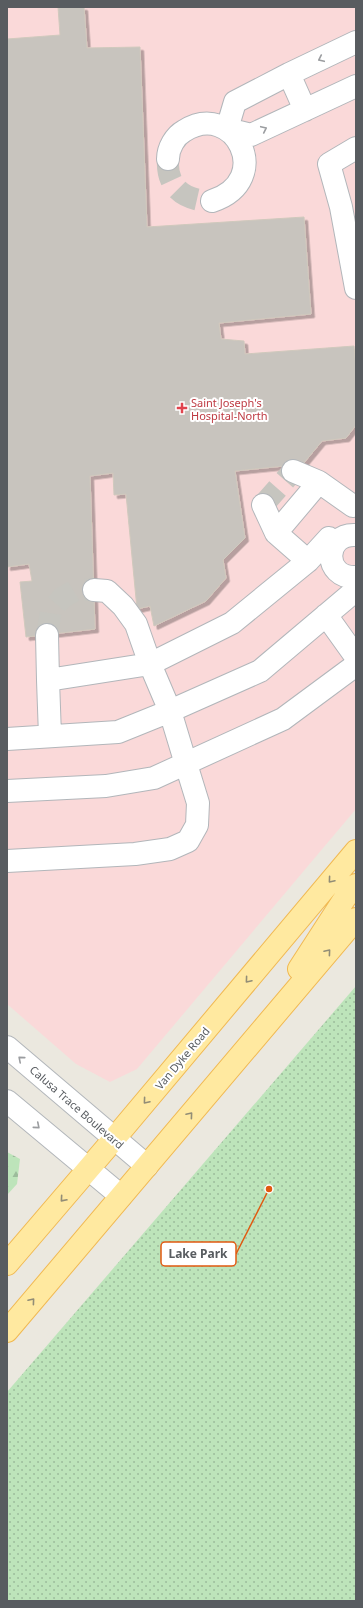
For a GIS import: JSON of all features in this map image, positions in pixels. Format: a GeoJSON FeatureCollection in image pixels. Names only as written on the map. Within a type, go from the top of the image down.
{"type":"FeatureCollection","features":[{"type":"Feature","properties":{"kind":"main road","name":"Van Dyke Road"},"geometry":{"type":"LineString","coordinates":[[7,1264],[114,1140],[356,850]]}},
{"type":"Feature","properties":{"kind":"main road"},"geometry":{"type":"LineString","coordinates":[[243,1053],[345,898],[356,886]]}},
{"type":"Feature","properties":{"kind":"main road"},"geometry":{"type":"LineString","coordinates":[[7,1331],[356,919]]}},
{"type":"Feature","properties":{"kind":"street"},"geometry":{"type":"LineString","coordinates":[[227,129],[235,102],[289,74],[355,45]]}},
{"type":"Feature","properties":{"kind":"street"},"geometry":{"type":"LineString","coordinates":[[289,74],[305,110]]}},
{"type":"Feature","properties":{"kind":"street"},"geometry":{"type":"LineString","coordinates":[[168,159],[168,154],[173,143],[180,133],[190,127],[202,124],[214,124],[251,135],[356,86]]}},
{"type":"Feature","properties":{"kind":"street"},"geometry":{"type":"LineString","coordinates":[[212,201],[224,197],[235,189],[242,177],[245,164],[243,150],[237,139],[227,129]]}},
{"type":"Feature","properties":{"kind":"street"},"geometry":{"type":"LineString","coordinates":[[356,148],[330,164],[341,207],[356,288]]}},
{"type":"Feature","properties":{"kind":"street"},"geometry":{"type":"LineString","coordinates":[[48,680],[150,664],[232,623],[308,561],[332,540],[354,504],[319,482],[293,471]]}},
{"type":"Feature","properties":{"kind":"street"},"geometry":{"type":"LineString","coordinates":[[276,533],[319,482]]}},
{"type":"Feature","properties":{"kind":"street"},"geometry":{"type":"LineString","coordinates":[[263,505],[276,533],[308,561]]}},
{"type":"Feature","properties":{"kind":"street"},"geometry":{"type":"LineString","coordinates":[[332,540],[344,536],[356,535]]}},
{"type":"Feature","properties":{"kind":"street"},"geometry":{"type":"LineString","coordinates":[[332,540],[333,564],[341,574],[348,577],[356,577]]}},
{"type":"Feature","properties":{"kind":"street"},"geometry":{"type":"LineString","coordinates":[[7,861],[135,854],[170,848],[188,841],[197,825],[198,803],[170,711],[150,664],[136,624],[123,606],[107,591],[94,590]]}},
{"type":"Feature","properties":{"kind":"street"},"geometry":{"type":"LineString","coordinates":[[7,739],[118,732],[170,711],[260,671],[356,590]]}},
{"type":"Feature","properties":{"kind":"street"},"geometry":{"type":"LineString","coordinates":[[326,615],[356,656]]}},
{"type":"Feature","properties":{"kind":"street"},"geometry":{"type":"LineString","coordinates":[[46,635],[50,736]]}},
{"type":"Feature","properties":{"kind":"street"},"geometry":{"type":"LineString","coordinates":[[7,791],[106,786],[154,778],[283,719],[356,665]]}},
{"type":"Feature","properties":{"kind":"street","name":"Calusa Trace Boulevard"},"geometry":{"type":"LineString","coordinates":[[7,1047],[114,1140],[147,1166]]}},
{"type":"Feature","properties":{"kind":"street"},"geometry":{"type":"LineString","coordinates":[[7,1101],[121,1196]]}},
{"type":"Feature","properties":{"kind":"shaded area","name":"Saint Joseph's Hospital-North"},"geometry":{"type":"Polygon","coordinates":[[[7,7],[356,7],[356,809],[137,1069],[110,1082],[76,1064],[7,1004],[7,7]]]}},
{"type":"Feature","properties":{"kind":"green space"},"geometry":{"type":"Polygon","coordinates":[[[356,986],[356,1601],[7,1601],[7,1392],[356,986]]]}},
{"type":"Feature","properties":{"kind":"green space"},"geometry":{"type":"Polygon","coordinates":[[[7,1152],[20,1159],[17,1184],[7,1195],[7,1152]]]}},
{"type":"Feature","properties":{"kind":"building"},"geometry":{"type":"Polygon","coordinates":[[[58,7],[84,7],[87,48],[140,47],[147,227],[304,217],[311,314],[219,323],[221,339],[244,341],[245,354],[354,346],[356,367],[356,425],[346,438],[322,441],[303,464],[235,471],[245,538],[223,560],[226,578],[206,601],[154,626],[150,606],[137,609],[126,494],[114,495],[113,473],[90,476],[95,629],[26,637],[20,582],[32,581],[29,564],[7,567],[7,39],[60,35],[58,7]]]}},
{"type":"Feature","properties":{"kind":"tunnel"},"geometry":{"type":"LineString","coordinates":[[168,159],[170,178],[179,191],[193,199],[212,201]]}},
{"type":"Feature","properties":{"kind":"tunnel"},"geometry":{"type":"LineString","coordinates":[[263,505],[293,471]]}},
{"type":"Feature","properties":{"kind":"tunnel"},"geometry":{"type":"LineString","coordinates":[[47,635],[51,611],[62,598],[77,589],[94,590]]}},
{"type":"Feature","properties":{"kind":"place","name":"Saint Joseph's Hospital-North"},"geometry":{"type":"Point","coordinates":[182,408]}},
{"type":"Feature","properties":{"kind":"place","name":"Lake Park"},"geometry":{"type":"Point","coordinates":[269,1189]}}]}
